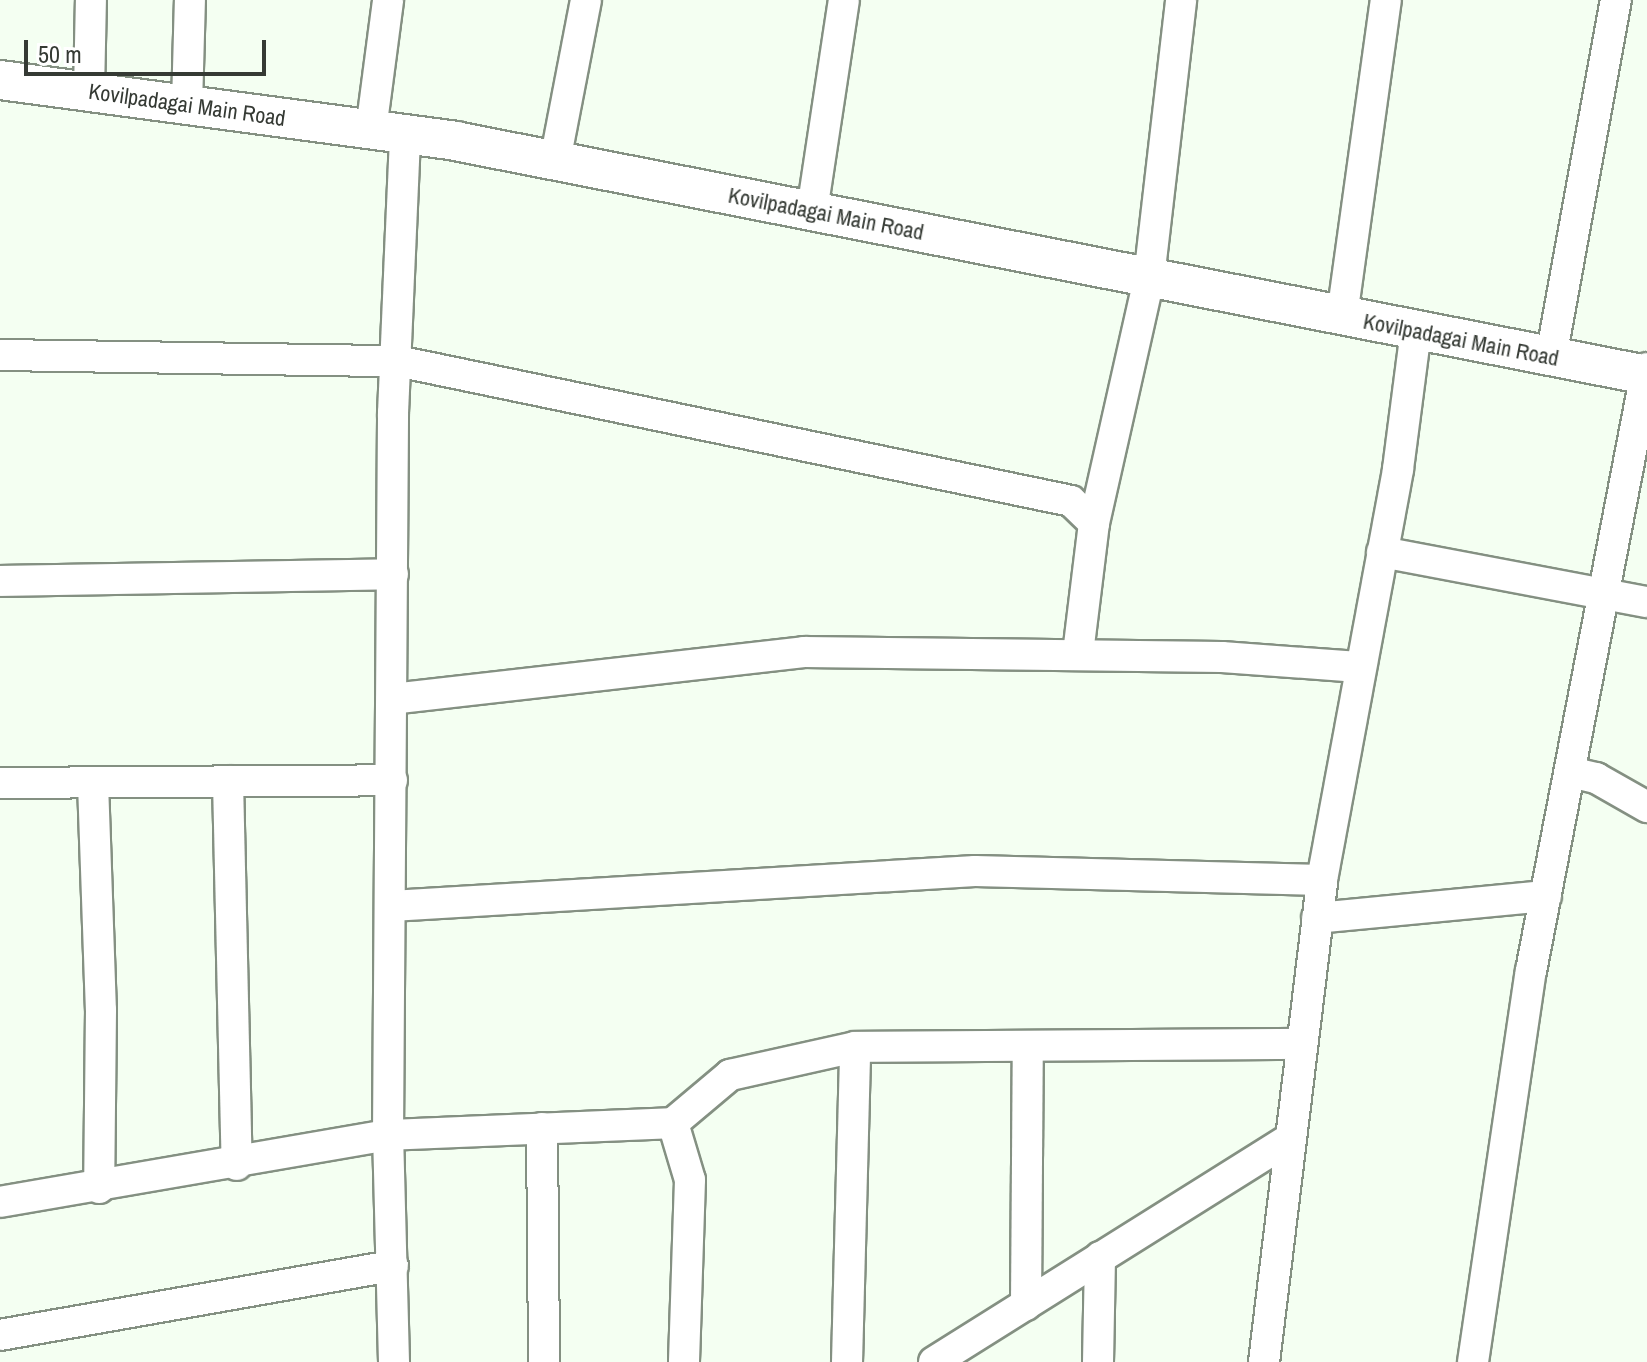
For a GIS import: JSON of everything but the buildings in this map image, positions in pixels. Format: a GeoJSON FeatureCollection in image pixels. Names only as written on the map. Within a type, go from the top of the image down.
{"type":"FeatureCollection","features":[{"type":"Feature","properties":{"kind":"street"},"geometry":{"type":"LineString","coordinates":[[89,92],[91,0]]}},
{"type":"Feature","properties":{"kind":"street"},"geometry":{"type":"LineString","coordinates":[[187,105],[190,0]]}},
{"type":"Feature","properties":{"kind":"street"},"geometry":{"type":"LineString","coordinates":[[388,0],[388,132],[397,361],[388,1135],[394,1362]]}},
{"type":"Feature","properties":{"kind":"street"},"geometry":{"type":"LineString","coordinates":[[555,161],[586,0]]}},
{"type":"Feature","properties":{"kind":"street"},"geometry":{"type":"LineString","coordinates":[[812,211],[844,0]]}},
{"type":"Feature","properties":{"kind":"street"},"geometry":{"type":"LineString","coordinates":[[1078,654],[1094,523],[1149,278],[1181,0]]}},
{"type":"Feature","properties":{"kind":"street"},"geometry":{"type":"LineString","coordinates":[[1342,316],[1386,0]]}},
{"type":"Feature","properties":{"kind":"street"},"geometry":{"type":"LineString","coordinates":[[1551,357],[1616,0]]}},
{"type":"Feature","properties":{"kind":"street","name":"Kovilpadagai Main Road"},"geometry":{"type":"LineString","coordinates":[[0,80],[388,132],[555,161],[1416,331],[1647,372]]}},
{"type":"Feature","properties":{"kind":"street"},"geometry":{"type":"LineString","coordinates":[[1264,1362],[1286,1141],[1322,880],[1382,552],[1416,331]]}},
{"type":"Feature","properties":{"kind":"street"},"geometry":{"type":"LineString","coordinates":[[0,355],[397,361],[1071,501],[1094,523]]}},
{"type":"Feature","properties":{"kind":"street"},"geometry":{"type":"LineString","coordinates":[[1473,1362],[1546,896],[1647,372]]}},
{"type":"Feature","properties":{"kind":"street"},"geometry":{"type":"LineString","coordinates":[[1382,552],[1603,597],[1647,602]]}},
{"type":"Feature","properties":{"kind":"street"},"geometry":{"type":"LineString","coordinates":[[0,581],[393,574]]}},
{"type":"Feature","properties":{"kind":"street"},"geometry":{"type":"LineString","coordinates":[[392,699],[804,652],[1078,654],[1359,667]]}},
{"type":"Feature","properties":{"kind":"street"},"geometry":{"type":"LineString","coordinates":[[1570,772],[1596,778],[1647,807]]}},
{"type":"Feature","properties":{"kind":"street"},"geometry":{"type":"LineString","coordinates":[[0,783],[392,780]]}},
{"type":"Feature","properties":{"kind":"street"},"geometry":{"type":"LineString","coordinates":[[228,781],[237,1165]]}},
{"type":"Feature","properties":{"kind":"street"},"geometry":{"type":"LineString","coordinates":[[93,783],[99,1188]]}},
{"type":"Feature","properties":{"kind":"street"},"geometry":{"type":"LineString","coordinates":[[391,906],[975,871],[1322,880]]}},
{"type":"Feature","properties":{"kind":"street"},"geometry":{"type":"LineString","coordinates":[[1317,918],[1546,896]]}},
{"type":"Feature","properties":{"kind":"street"},"geometry":{"type":"LineString","coordinates":[[0,1202],[237,1165],[388,1135],[673,1123],[730,1075],[855,1047],[1299,1044]]}},
{"type":"Feature","properties":{"kind":"street"},"geometry":{"type":"LineString","coordinates":[[847,1362],[855,1047]]}},
{"type":"Feature","properties":{"kind":"street"},"geometry":{"type":"LineString","coordinates":[[1026,1305],[1028,1047]]}},
{"type":"Feature","properties":{"kind":"street"},"geometry":{"type":"LineString","coordinates":[[673,1123],[690,1180],[684,1362]]}},
{"type":"Feature","properties":{"kind":"street"},"geometry":{"type":"LineString","coordinates":[[542,1128],[544,1362]]}},
{"type":"Feature","properties":{"kind":"street"},"geometry":{"type":"LineString","coordinates":[[934,1362],[1286,1141]]}},
{"type":"Feature","properties":{"kind":"street"},"geometry":{"type":"LineString","coordinates":[[1098,1362],[1100,1257]]}},
{"type":"Feature","properties":{"kind":"street"},"geometry":{"type":"LineString","coordinates":[[0,1335],[393,1266]]}}]}
